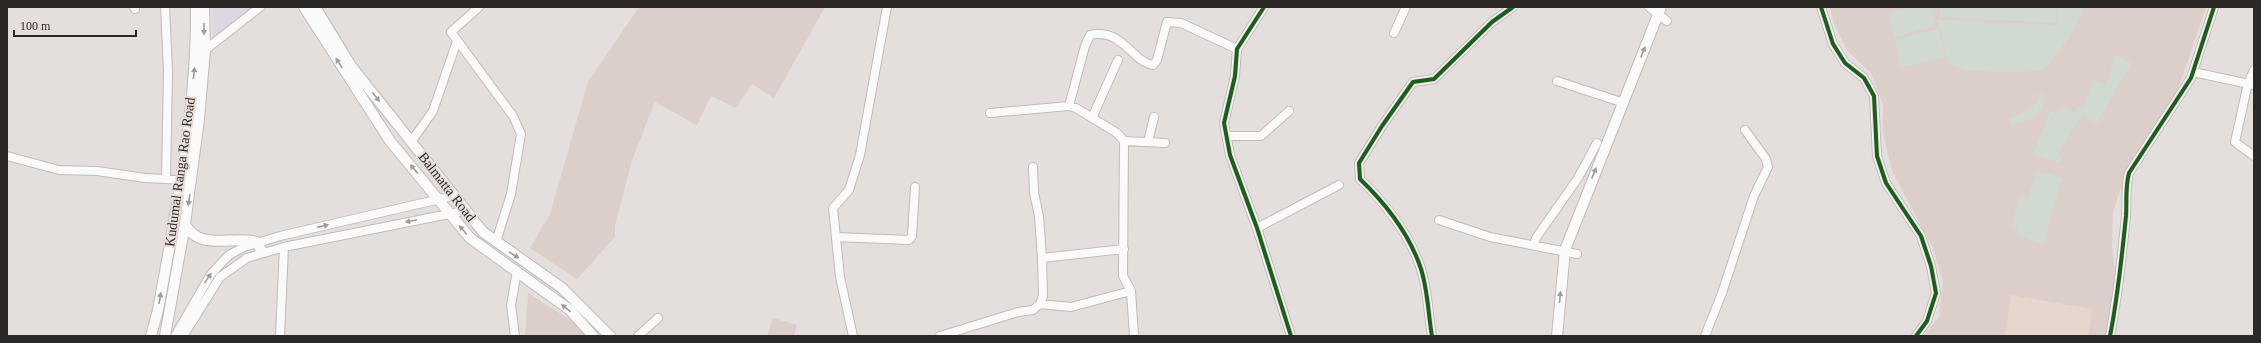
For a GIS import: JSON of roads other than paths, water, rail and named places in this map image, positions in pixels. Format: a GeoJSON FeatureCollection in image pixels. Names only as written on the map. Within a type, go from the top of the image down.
{"type":"FeatureCollection","features":[{"type":"Feature","properties":{"kind":"main road","name":"Kudumal Ranga Rao Road"},"geometry":{"type":"LineString","coordinates":[[151,336],[187,180],[196,54],[196,7]]}},
{"type":"Feature","properties":{"kind":"main road"},"geometry":{"type":"LineString","coordinates":[[165,336],[185,224],[187,180],[206,50],[204,7]]}},
{"type":"Feature","properties":{"kind":"main road"},"geometry":{"type":"LineString","coordinates":[[304,7],[390,141],[470,238],[570,310],[593,336]]}},
{"type":"Feature","properties":{"kind":"main road","name":"Balmatta Road"},"geometry":{"type":"LineString","coordinates":[[315,7],[351,66],[464,211],[483,232],[562,288],[610,336]]}},
{"type":"Feature","properties":{"kind":"main road"},"geometry":{"type":"LineString","coordinates":[[1557,336],[1565,250],[1659,11]]}},
{"type":"Feature","properties":{"kind":"main road"},"geometry":{"type":"LineString","coordinates":[[185,224],[193,235],[204,239],[257,242],[262,252]]}},
{"type":"Feature","properties":{"kind":"street"},"geometry":{"type":"LineString","coordinates":[[165,7],[168,71],[166,179]]}},
{"type":"Feature","properties":{"kind":"street"},"geometry":{"type":"LineString","coordinates":[[206,50],[260,7]]}},
{"type":"Feature","properties":{"kind":"street"},"geometry":{"type":"LineString","coordinates":[[479,7],[451,32],[513,116],[521,134],[511,194],[496,242]]}},
{"type":"Feature","properties":{"kind":"street"},"geometry":{"type":"LineString","coordinates":[[853,336],[840,277],[833,208],[849,190],[860,155],[887,7]]}},
{"type":"Feature","properties":{"kind":"street"},"geometry":{"type":"LineString","coordinates":[[1264,7],[1237,49],[1235,76],[1224,123],[1230,155],[1257,228],[1291,336]]}},
{"type":"Feature","properties":{"kind":"street"},"geometry":{"type":"LineString","coordinates":[[1394,33],[1406,7]]}},
{"type":"Feature","properties":{"kind":"street"},"geometry":{"type":"LineString","coordinates":[[1432,336],[1421,268],[1410,242],[1395,218],[1382,201],[1360,179],[1359,163],[1382,126],[1413,82],[1434,78],[1492,22],[1514,7]]}},
{"type":"Feature","properties":{"kind":"street"},"geometry":{"type":"LineString","coordinates":[[1649,7],[1659,11],[1667,21]]}},
{"type":"Feature","properties":{"kind":"street"},"geometry":{"type":"LineString","coordinates":[[1821,7],[1833,44],[1845,63],[1864,78],[1874,96],[1877,156],[1886,183],[1921,236],[1931,266],[1936,293],[1927,321],[1916,336]]}},
{"type":"Feature","properties":{"kind":"street"},"geometry":{"type":"LineString","coordinates":[[2110,336],[2117,302],[2129,173],[2193,72],[2214,7]]}},
{"type":"Feature","properties":{"kind":"street"},"geometry":{"type":"LineString","coordinates":[[1070,106],[1085,46],[1090,35],[1110,36],[1121,41],[1146,63],[1153,66],[1157,60],[1167,22],[1181,23],[1237,49]]}},
{"type":"Feature","properties":{"kind":"street"},"geometry":{"type":"LineString","coordinates":[[411,142],[433,112],[457,41]]}},
{"type":"Feature","properties":{"kind":"street"},"geometry":{"type":"LineString","coordinates":[[1092,118],[1118,60]]}},
{"type":"Feature","properties":{"kind":"street"},"geometry":{"type":"LineString","coordinates":[[2254,70],[2235,142],[2254,156]]}},
{"type":"Feature","properties":{"kind":"street"},"geometry":{"type":"LineString","coordinates":[[2193,72],[2251,84]]}},
{"type":"Feature","properties":{"kind":"street"},"geometry":{"type":"LineString","coordinates":[[1557,81],[1624,103]]}},
{"type":"Feature","properties":{"kind":"street"},"geometry":{"type":"LineString","coordinates":[[990,113],[1070,106],[1076,108],[1117,133],[1124,141],[1123,276],[1131,291],[1134,336]]}},
{"type":"Feature","properties":{"kind":"street"},"geometry":{"type":"LineString","coordinates":[[1227,136],[1261,136],[1289,111]]}},
{"type":"Feature","properties":{"kind":"street"},"geometry":{"type":"LineString","coordinates":[[1148,142],[1154,116]]}},
{"type":"Feature","properties":{"kind":"street"},"geometry":{"type":"LineString","coordinates":[[1705,336],[1722,293],[1754,196],[1768,167],[1766,159],[1745,130]]}},
{"type":"Feature","properties":{"kind":"street"},"geometry":{"type":"LineString","coordinates":[[1124,141],[1165,143]]}},
{"type":"Feature","properties":{"kind":"street"},"geometry":{"type":"LineString","coordinates":[[1534,245],[1536,238],[1578,178],[1598,143]]}},
{"type":"Feature","properties":{"kind":"street"},"geometry":{"type":"LineString","coordinates":[[7,156],[59,170],[97,171],[187,180]]}},
{"type":"Feature","properties":{"kind":"street"},"geometry":{"type":"LineString","coordinates":[[940,336],[1018,312],[1033,310],[1040,304],[1043,296],[1042,258],[1039,216],[1034,193],[1033,167]]}},
{"type":"Feature","properties":{"kind":"street"},"geometry":{"type":"LineString","coordinates":[[1257,228],[1339,185]]}},
{"type":"Feature","properties":{"kind":"street"},"geometry":{"type":"LineString","coordinates":[[836,236],[909,240],[912,236],[915,187]]}},
{"type":"Feature","properties":{"kind":"street"},"geometry":{"type":"LineString","coordinates":[[175,336],[198,294],[219,264],[229,255],[257,242],[453,196]]}},
{"type":"Feature","properties":{"kind":"street"},"geometry":{"type":"LineString","coordinates":[[183,336],[220,277],[248,258],[262,252],[284,247],[464,211]]}},
{"type":"Feature","properties":{"kind":"street"},"geometry":{"type":"LineString","coordinates":[[1439,220],[1490,236],[1565,250],[1577,254]]}},
{"type":"Feature","properties":{"kind":"street"},"geometry":{"type":"LineString","coordinates":[[279,336],[284,247]]}},
{"type":"Feature","properties":{"kind":"street"},"geometry":{"type":"LineString","coordinates":[[1042,258],[1124,249]]}},
{"type":"Feature","properties":{"kind":"street"},"geometry":{"type":"LineString","coordinates":[[515,336],[511,306],[517,271]]}},
{"type":"Feature","properties":{"kind":"street"},"geometry":{"type":"LineString","coordinates":[[1040,304],[1071,307],[1131,291]]}},
{"type":"Feature","properties":{"kind":"street"},"geometry":{"type":"LineString","coordinates":[[638,336],[658,318]]}}]}
